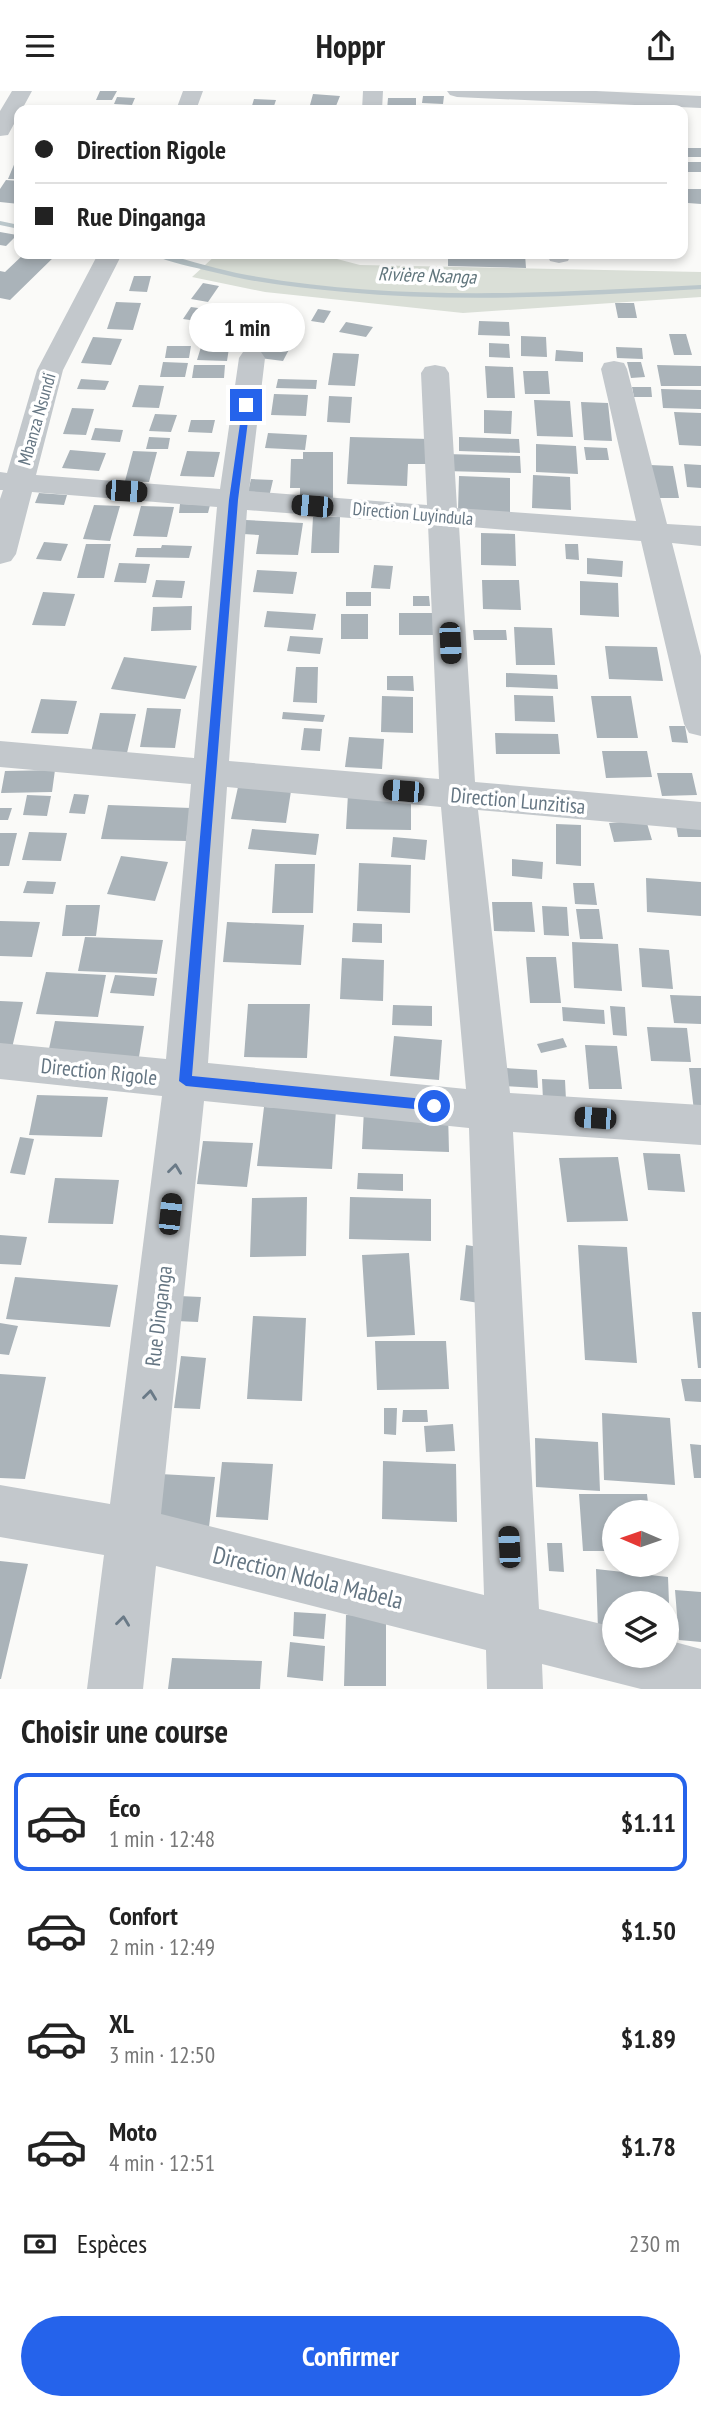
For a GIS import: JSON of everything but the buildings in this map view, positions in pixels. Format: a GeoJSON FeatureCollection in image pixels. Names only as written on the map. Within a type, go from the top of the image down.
{"type":"FeatureCollection","features":[{"type":"Feature","properties":{"kind":"street"},"geometry":{"type":"LineString","coordinates":[[457,91],[542,99],[701,102]]}},
{"type":"Feature","properties":{"kind":"street"},"geometry":{"type":"LineString","coordinates":[[0,130],[14,105]]}},
{"type":"Feature","properties":{"kind":"street","name":"Mbanza Nsundi"},"geometry":{"type":"LineString","coordinates":[[0,554],[9,482],[50,370],[106,259]]}},
{"type":"Feature","properties":{"kind":"street","name":"Rue Dinganga"},"geometry":{"type":"LineString","coordinates":[[115,1689],[186,1081],[233,500],[252,358]]}},
{"type":"Feature","properties":{"kind":"street"},"geometry":{"type":"LineString","coordinates":[[614,369],[701,724]]}},
{"type":"Feature","properties":{"kind":"street"},"geometry":{"type":"LineString","coordinates":[[435,373],[458,796],[490,1111],[515,1689]]}},
{"type":"Feature","properties":{"kind":"street","name":"Direction Luyindula"},"geometry":{"type":"LineString","coordinates":[[9,482],[701,536]]}},
{"type":"Feature","properties":{"kind":"street","name":"Direction Lunzitisa"},"geometry":{"type":"LineString","coordinates":[[0,754],[212,775],[701,816]]}},
{"type":"Feature","properties":{"kind":"street","name":"Direction Rigole"},"geometry":{"type":"LineString","coordinates":[[0,1061],[490,1111],[701,1125]]}},
{"type":"Feature","properties":{"kind":"street","name":"Direction Ndola Mabela"},"geometry":{"type":"LineString","coordinates":[[0,1511],[134,1534],[602,1652]]}},
{"type":"Feature","properties":{"kind":"street","name":"Direction Ndola Mabela"},"geometry":{"type":"LineString","coordinates":[[666,1668],[701,1677]]}},
{"type":"Feature","properties":{"kind":"shaded area"},"geometry":{"type":"Polygon","coordinates":[[[212,259],[337,259],[360,265],[701,272],[701,297],[463,313],[265,292],[192,277],[212,259]]]}},
{"type":"Feature","properties":{"kind":"waterway","name":"Rivière Nsanga"},"geometry":{"type":"LineString","coordinates":[[0,223],[14,226]]}},
{"type":"Feature","properties":{"kind":"waterway","name":"Rivière Nsanga"},"geometry":{"type":"LineString","coordinates":[[175,259],[246,277],[369,292],[535,295],[701,287]]}},
{"type":"Feature","properties":{"kind":"route"},"geometry":{"type":"LineString","coordinates":[[246,405],[233,500],[186,1081],[434,1106]]}}]}
